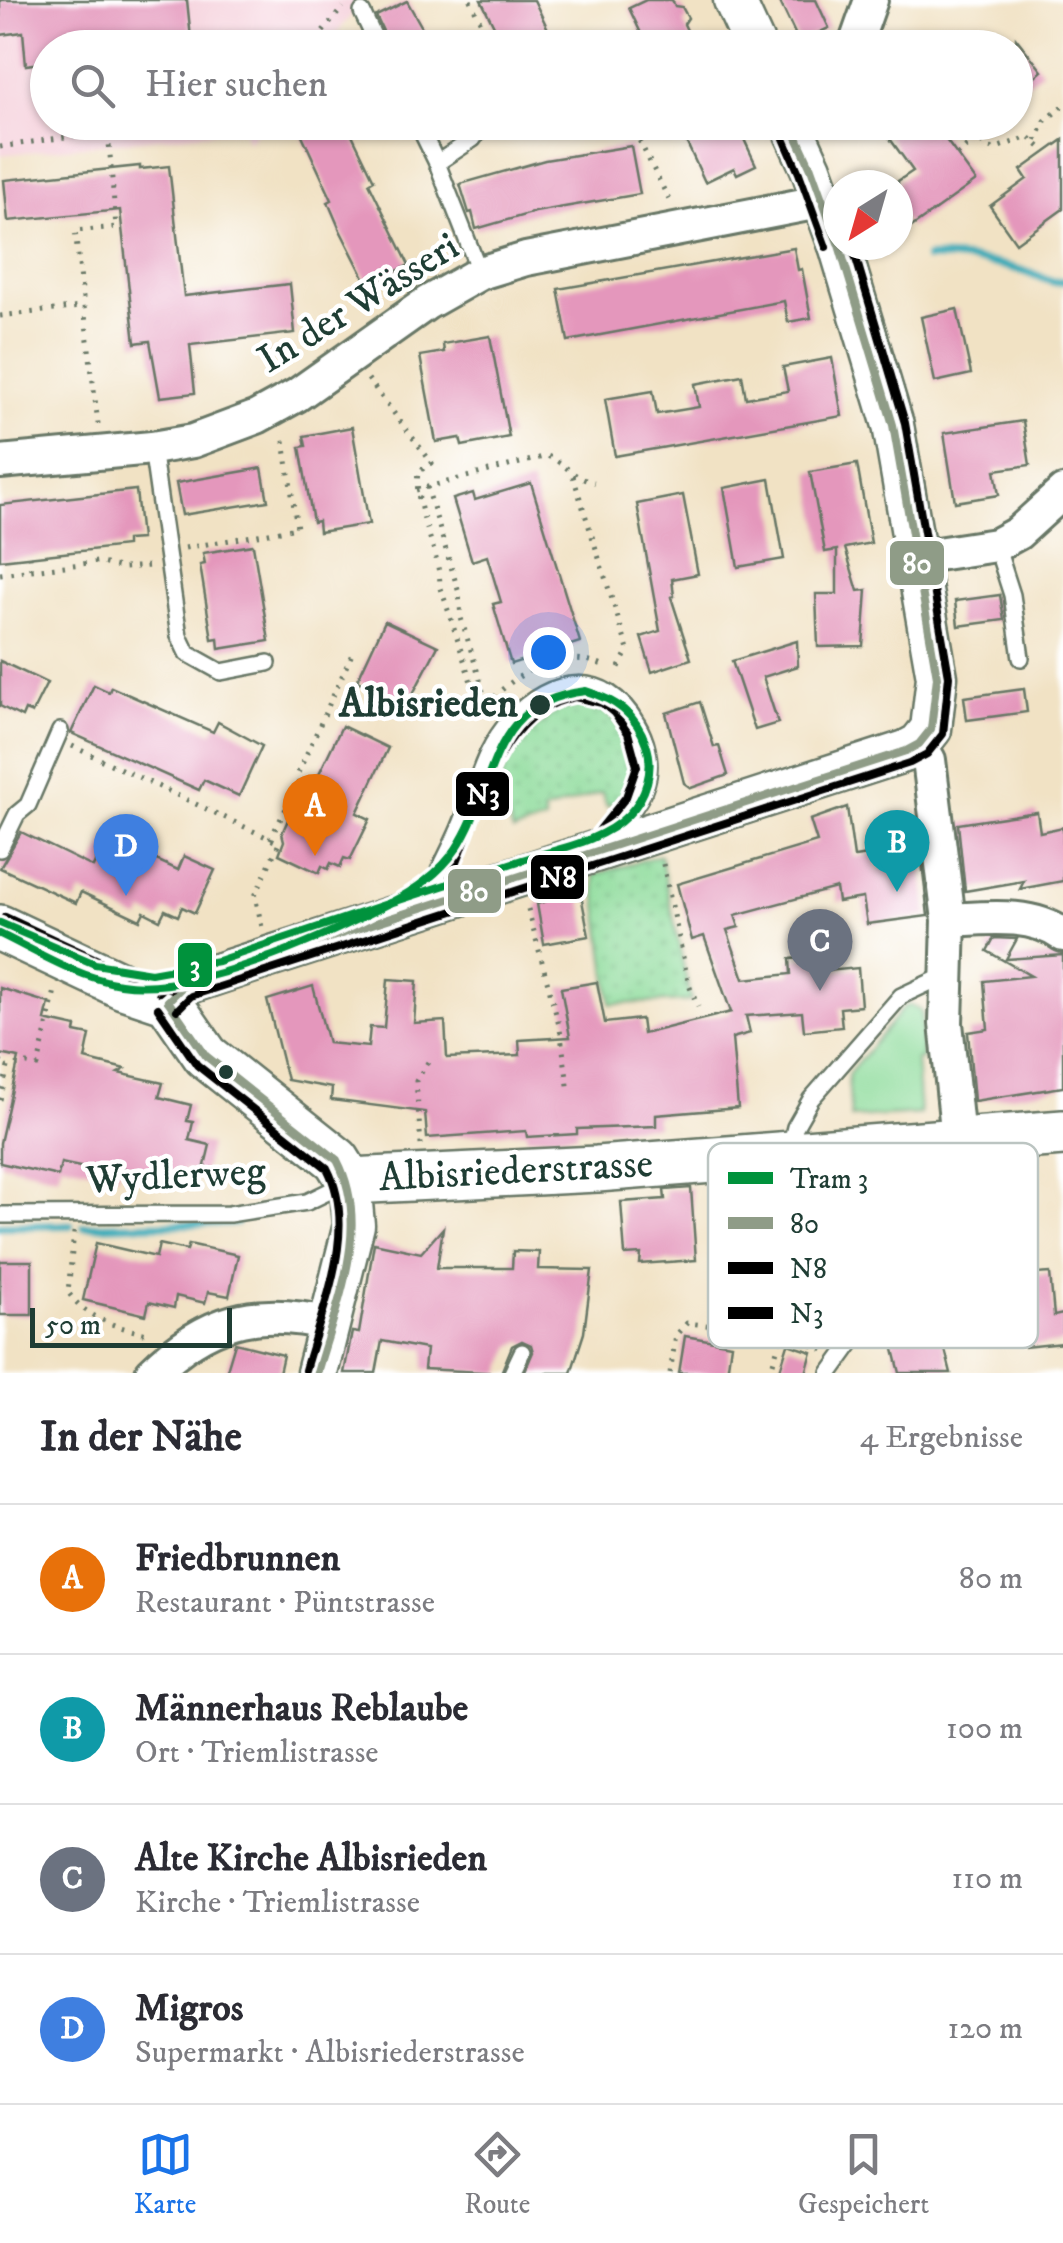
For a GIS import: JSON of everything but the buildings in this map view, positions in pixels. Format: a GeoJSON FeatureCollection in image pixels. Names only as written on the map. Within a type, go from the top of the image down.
{"type":"FeatureCollection","features":[{"type":"Feature","properties":{"kind":"main road"},"geometry":{"type":"LineString","coordinates":[[0,928],[123,986],[168,1001]]}},
{"type":"Feature","properties":{"kind":"main road","name":"Albisriederstrasse"},"geometry":{"type":"LineString","coordinates":[[168,1001],[206,1056],[337,1160],[350,1181],[708,1160]]}},
{"type":"Feature","properties":{"kind":"main road","name":"Albisriederstrasse"},"geometry":{"type":"LineString","coordinates":[[910,1143],[1063,1133]]}},
{"type":"Feature","properties":{"kind":"street"},"geometry":{"type":"LineString","coordinates":[[734,0],[748,30]]}},
{"type":"Feature","properties":{"kind":"street"},"geometry":{"type":"LineString","coordinates":[[860,30],[871,0]]}},
{"type":"Feature","properties":{"kind":"street"},"geometry":{"type":"LineString","coordinates":[[806,140],[823,197]]}},
{"type":"Feature","properties":{"kind":"street","name":"In der Wässeri"},"geometry":{"type":"LineString","coordinates":[[0,462],[193,441],[257,418],[297,395],[427,303],[480,273],[526,258],[823,200]]}},
{"type":"Feature","properties":{"kind":"street"},"geometry":{"type":"LineString","coordinates":[[168,1001],[184,985],[919,744],[931,728],[937,677],[893,424],[843,260]]}},
{"type":"Feature","properties":{"kind":"street"},"geometry":{"type":"LineString","coordinates":[[918,557],[996,545],[1018,533],[1063,492]]}},
{"type":"Feature","properties":{"kind":"street"},"geometry":{"type":"LineString","coordinates":[[919,744],[929,760],[949,920],[946,1024],[958,1139]]}},
{"type":"Feature","properties":{"kind":"street"},"geometry":{"type":"LineString","coordinates":[[949,920],[1038,921],[1063,935]]}},
{"type":"Feature","properties":{"kind":"street"},"geometry":{"type":"LineString","coordinates":[[318,1373],[354,1225],[350,1181]]}},
{"type":"Feature","properties":{"kind":"street"},"geometry":{"type":"LineString","coordinates":[[162,1364],[238,1318],[289,1315],[330,1324]]}},
{"type":"Feature","properties":{"kind":"lane"},"geometry":{"type":"LineString","coordinates":[[362,12],[371,30]]}},
{"type":"Feature","properties":{"kind":"lane"},"geometry":{"type":"LineString","coordinates":[[425,140],[480,273]]}},
{"type":"Feature","properties":{"kind":"lane"},"geometry":{"type":"LineString","coordinates":[[436,163],[472,140]]}},
{"type":"Feature","properties":{"kind":"lane"},"geometry":{"type":"LineString","coordinates":[[152,448],[179,636],[187,653],[222,672],[268,663]]}},
{"type":"Feature","properties":{"kind":"lane"},"geometry":{"type":"LineString","coordinates":[[996,545],[1012,596],[1021,658]]}},
{"type":"Feature","properties":{"kind":"lane"},"geometry":{"type":"LineString","coordinates":[[421,906],[460,826],[477,772],[496,738],[524,707],[545,692],[575,684],[602,687],[616,697],[628,709],[648,750],[649,773],[644,792],[600,849]]}},
{"type":"Feature","properties":{"kind":"lane"},"geometry":{"type":"LineString","coordinates":[[0,850],[17,814],[28,805],[58,735]]}},
{"type":"Feature","properties":{"kind":"lane"},"geometry":{"type":"LineString","coordinates":[[791,1143],[794,1126],[811,1100],[901,996],[948,974]]}},
{"type":"Feature","properties":{"kind":"lane","name":"Wydlerweg"},"geometry":{"type":"LineString","coordinates":[[0,1215],[229,1214],[307,1202],[350,1181]]}},
{"type":"Feature","properties":{"kind":"lane"},"geometry":{"type":"LineString","coordinates":[[830,1373],[847,1348]]}},
{"type":"Feature","properties":{"kind":"lane"},"geometry":{"type":"LineString","coordinates":[[512,1373],[522,1352]]}},
{"type":"Feature","properties":{"kind":"path"},"geometry":{"type":"LineString","coordinates":[[470,0],[484,30]]}},
{"type":"Feature","properties":{"kind":"path"},"geometry":{"type":"LineString","coordinates":[[324,30],[332,20]]}},
{"type":"Feature","properties":{"kind":"path"},"geometry":{"type":"LineString","coordinates":[[1036,141],[1045,121],[1063,106]]}},
{"type":"Feature","properties":{"kind":"path"},"geometry":{"type":"LineString","coordinates":[[1033,139],[1046,152]]}},
{"type":"Feature","properties":{"kind":"path"},"geometry":{"type":"LineString","coordinates":[[0,146],[46,140]]}},
{"type":"Feature","properties":{"kind":"path"},"geometry":{"type":"LineString","coordinates":[[99,437],[75,231],[116,227],[109,140]]}},
{"type":"Feature","properties":{"kind":"path"},"geometry":{"type":"LineString","coordinates":[[639,140],[675,212]]}},
{"type":"Feature","properties":{"kind":"path"},"geometry":{"type":"LineString","coordinates":[[957,155],[974,140]]}},
{"type":"Feature","properties":{"kind":"path"},"geometry":{"type":"LineString","coordinates":[[977,140],[993,149],[1018,140]]}},
{"type":"Feature","properties":{"kind":"path"},"geometry":{"type":"LineString","coordinates":[[0,316],[83,306]]}},
{"type":"Feature","properties":{"kind":"path"},"geometry":{"type":"LineString","coordinates":[[352,356],[432,462],[418,472],[416,490],[440,566],[440,585],[480,710],[482,683],[427,487]]}},
{"type":"Feature","properties":{"kind":"path"},"geometry":{"type":"LineString","coordinates":[[167,551],[297,528],[281,421]]}},
{"type":"Feature","properties":{"kind":"path"},"geometry":{"type":"LineString","coordinates":[[416,490],[538,456],[559,460],[573,476],[628,650],[617,672]]}},
{"type":"Feature","properties":{"kind":"path"},"geometry":{"type":"LineString","coordinates":[[573,476],[594,482]]}},
{"type":"Feature","properties":{"kind":"path"},"geometry":{"type":"LineString","coordinates":[[94,549],[97,562]]}},
{"type":"Feature","properties":{"kind":"path"},"geometry":{"type":"LineString","coordinates":[[30,556],[31,570]]}},
{"type":"Feature","properties":{"kind":"path"},"geometry":{"type":"LineString","coordinates":[[0,574],[97,562],[138,567]]}},
{"type":"Feature","properties":{"kind":"path"},"geometry":{"type":"LineString","coordinates":[[270,839],[298,784],[298,773],[352,654]]}},
{"type":"Feature","properties":{"kind":"path"},"geometry":{"type":"LineString","coordinates":[[58,735],[279,843],[255,896],[263,930]]}},
{"type":"Feature","properties":{"kind":"path"},"geometry":{"type":"LineString","coordinates":[[660,854],[689,985],[698,1007]]}},
{"type":"Feature","properties":{"kind":"path"},"geometry":{"type":"LineString","coordinates":[[524,891],[560,1029],[569,1092]]}},
{"type":"Feature","properties":{"kind":"path"},"geometry":{"type":"LineString","coordinates":[[0,1100],[3,1062],[38,1066],[53,996]]}},
{"type":"Feature","properties":{"kind":"path"},"geometry":{"type":"LineString","coordinates":[[422,1152],[416,1081],[428,1062]]}},
{"type":"Feature","properties":{"kind":"path"},"geometry":{"type":"LineString","coordinates":[[78,1214],[68,1292],[79,1308],[90,1314],[122,1328],[158,1336],[162,1364]]}},
{"type":"Feature","properties":{"kind":"path"},"geometry":{"type":"LineString","coordinates":[[670,1373],[676,1334],[686,1323],[708,1325]]}},
{"type":"Feature","properties":{"kind":"path"},"geometry":{"type":"LineString","coordinates":[[770,1373],[778,1348]]}},
{"type":"Feature","properties":{"kind":"path"},"geometry":{"type":"LineString","coordinates":[[820,1348],[840,1356]]}},
{"type":"Feature","properties":{"kind":"shaded area"},"geometry":{"type":"Polygon","coordinates":[[[0,0],[364,0],[339,30],[30,30],[30,140],[140,140],[0,155],[0,0]]]}},
{"type":"Feature","properties":{"kind":"green space"},"geometry":{"type":"Polygon","coordinates":[[[588,704],[617,723],[627,737],[635,769],[632,784],[623,796],[607,806],[602,792],[543,812],[545,821],[513,832],[498,787],[508,761],[530,733],[556,710],[588,704]]]}},
{"type":"Feature","properties":{"kind":"green space"},"geometry":{"type":"Polygon","coordinates":[[[660,855],[691,1001],[611,1004],[594,875],[660,855]]]}},
{"type":"Feature","properties":{"kind":"green space"},"geometry":{"type":"Polygon","coordinates":[[[911,1005],[922,1015],[922,1059],[916,1060],[920,1114],[851,1118],[848,1075],[904,1007],[911,1005]]]}},
{"type":"Feature","properties":{"kind":"waterway"},"geometry":{"type":"LineString","coordinates":[[927,258],[991,263],[1054,282],[1063,281]]}},
{"type":"Feature","properties":{"kind":"waterway"},"geometry":{"type":"LineString","coordinates":[[84,1226],[236,1223]]}},
{"type":"Feature","properties":{"kind":"waterway"},"geometry":{"type":"LineString","coordinates":[[0,1226],[70,1225]]}},
{"type":"Feature","properties":{"kind":"tram line","name":"3"},"geometry":{"type":"LineString","coordinates":[[586,691],[624,710],[637,724],[646,744],[650,763],[647,782],[628,815],[605,832],[578,844],[390,903],[426,880],[456,849],[512,728],[530,711],[553,698],[586,691]]}},
{"type":"Feature","properties":{"kind":"tram line","name":"3"},"geometry":{"type":"LineString","coordinates":[[0,923],[95,964],[151,973],[218,961],[390,903]]}},
{"type":"Feature","properties":{"kind":"tram line","name":"3"},"geometry":{"type":"LineString","coordinates":[[0,934],[89,976],[120,984],[151,985],[221,973],[258,961],[390,903]]}},
{"type":"Feature","properties":{"kind":"transit line","name":"N8"},"geometry":{"type":"LineString","coordinates":[[785,140],[823,239]]}},
{"type":"Feature","properties":{"kind":"transit line","name":"80"},"geometry":{"type":"LineString","coordinates":[[798,140],[823,201]]}},
{"type":"Feature","properties":{"kind":"transit line","name":"80"},"geometry":{"type":"LineString","coordinates":[[168,1001],[184,985],[919,744],[931,729],[937,677],[893,425],[844,260]]}},
{"type":"Feature","properties":{"kind":"transit line","name":"N8"},"geometry":{"type":"LineString","coordinates":[[177,1010],[191,996],[910,763],[927,754],[943,734],[949,676],[905,423],[856,260]]}},
{"type":"Feature","properties":{"kind":"transit line","name":"N3"},"geometry":{"type":"LineString","coordinates":[[575,697],[602,703],[628,733],[637,766],[626,797],[593,838],[446,886],[506,746],[524,724],[547,707],[575,697]]}},
{"type":"Feature","properties":{"kind":"transit line","name":"N3"},"geometry":{"type":"LineString","coordinates":[[159,992],[180,973],[411,898]]}},
{"type":"Feature","properties":{"kind":"transit line","name":"N3"},"geometry":{"type":"LineString","coordinates":[[5,917],[128,974],[172,989]]}},
{"type":"Feature","properties":{"kind":"transit line","name":"80"},"geometry":{"type":"LineString","coordinates":[[168,1001],[206,1056],[337,1160],[347,1186],[351,1239],[341,1293],[317,1373]]}},
{"type":"Feature","properties":{"kind":"transit line","name":"N8"},"geometry":{"type":"LineString","coordinates":[[158,1008],[197,1065],[327,1168],[336,1192],[339,1243],[305,1370]]}},
{"type":"Feature","properties":{"kind":"place","name":"Albisrieden"},"geometry":{"type":"Point","coordinates":[540,705]}},
{"type":"Feature","properties":{"kind":"place","name":"Friedbrunnen"},"geometry":{"type":"Point","coordinates":[315,856]}},
{"type":"Feature","properties":{"kind":"place","name":"Männerhaus Reblaube"},"geometry":{"type":"Point","coordinates":[897,892]}},
{"type":"Feature","properties":{"kind":"place","name":"Migros"},"geometry":{"type":"Point","coordinates":[126,896]}},
{"type":"Feature","properties":{"kind":"place","name":"Alte Kirche Albisrieden"},"geometry":{"type":"Point","coordinates":[820,991]}}]}
